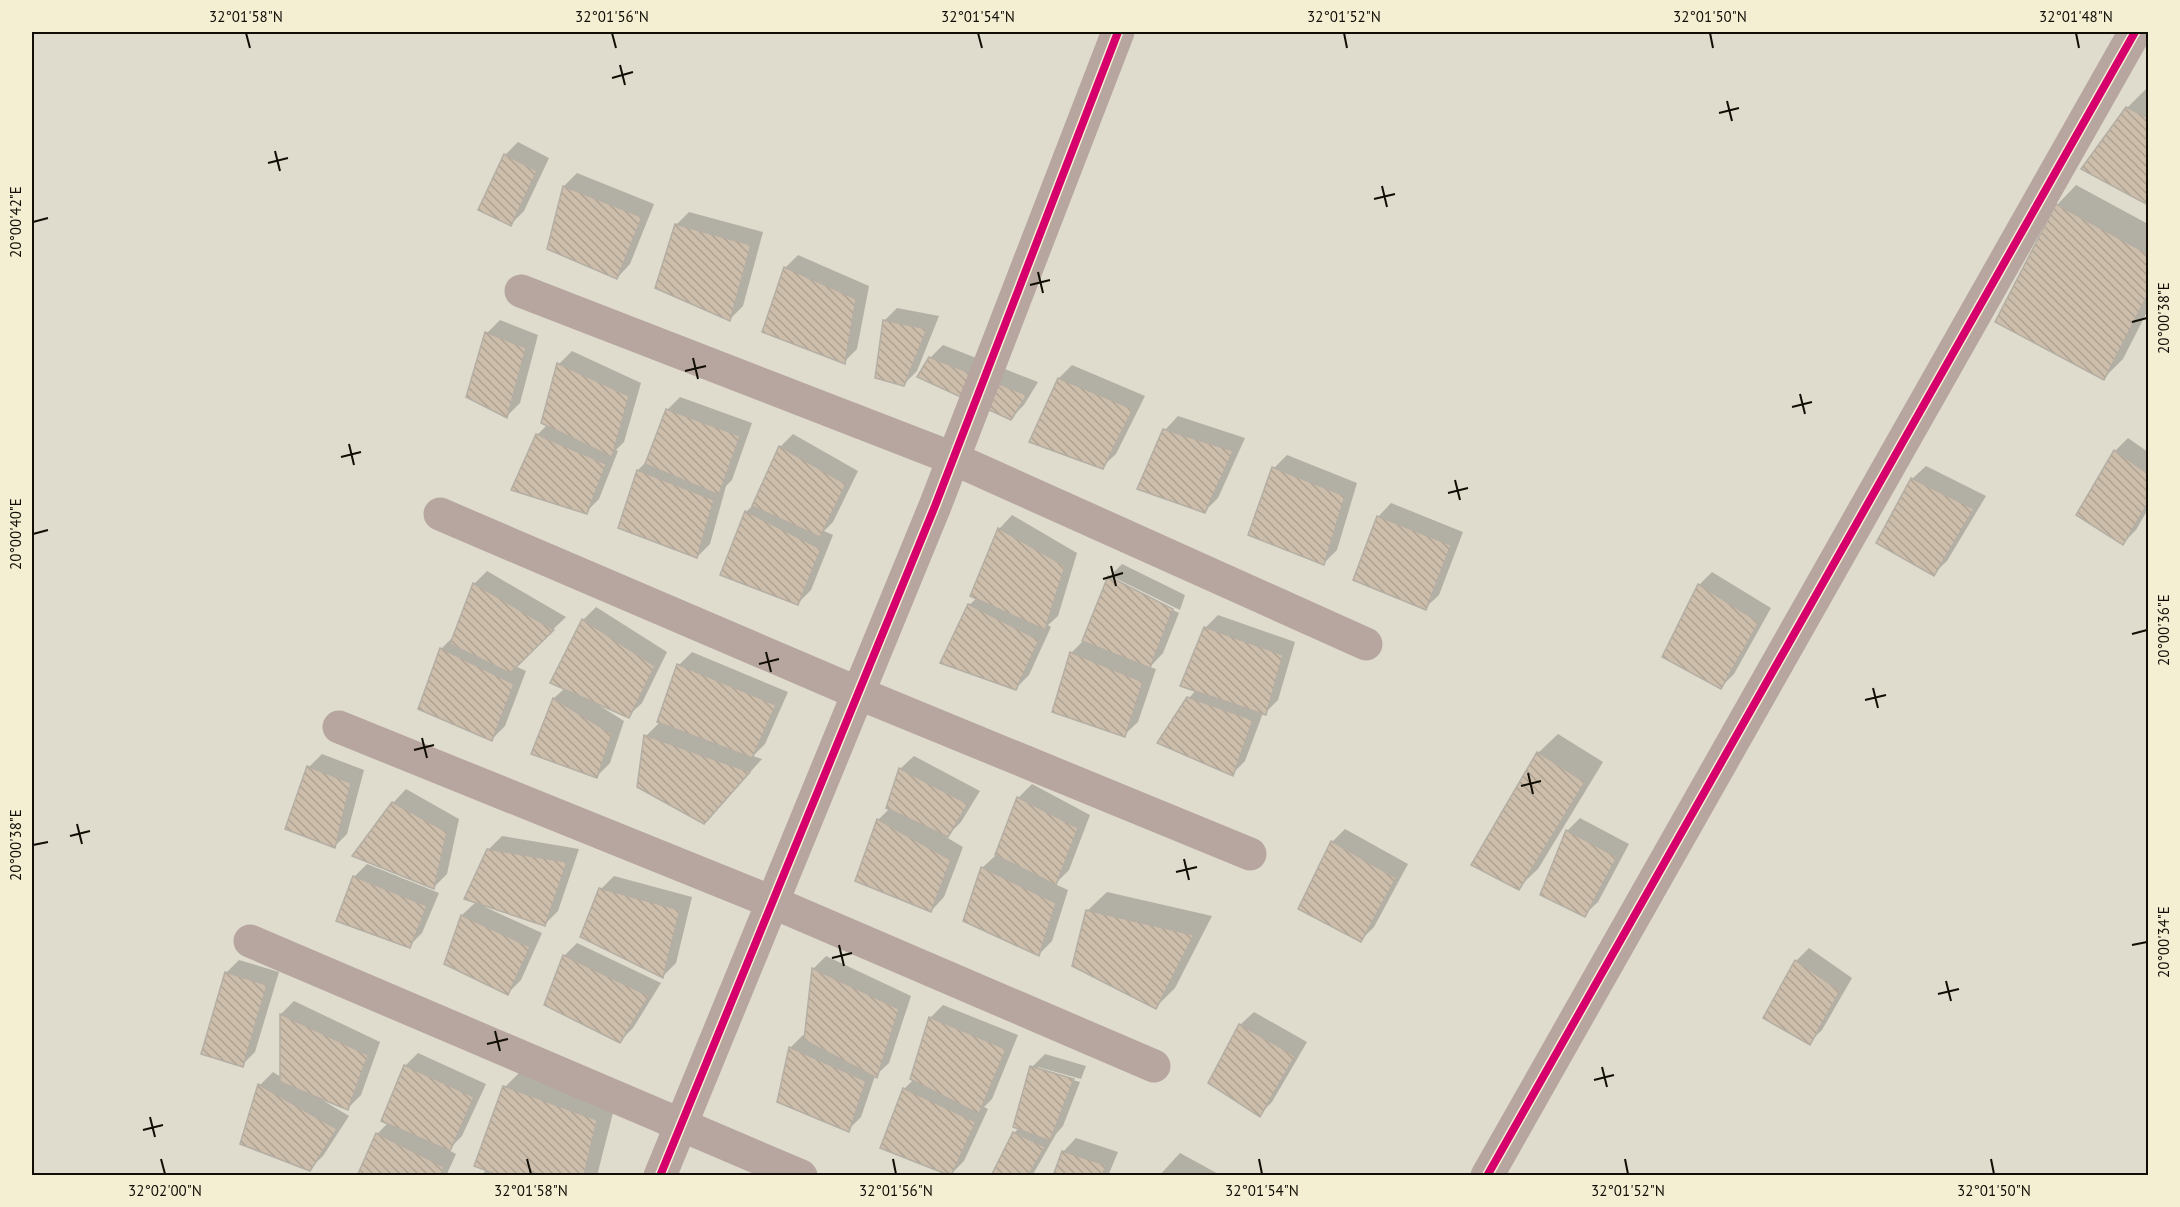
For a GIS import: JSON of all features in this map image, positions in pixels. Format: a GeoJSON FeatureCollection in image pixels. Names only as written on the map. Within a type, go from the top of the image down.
{"type":"FeatureCollection","features":[{"type":"Feature","properties":{"kind":"street"},"geometry":{"type":"LineString","coordinates":[[660,1176],[935,506],[1118,32]]}},
{"type":"Feature","properties":{"kind":"street"},"geometry":{"type":"LineString","coordinates":[[1487,1176],[2135,32]]}},
{"type":"Feature","properties":{"kind":"street"},"geometry":{"type":"LineString","coordinates":[[521,291],[952,458],[1366,644]]}},
{"type":"Feature","properties":{"kind":"street"},"geometry":{"type":"LineString","coordinates":[[440,514],[858,693],[1250,854]]}},
{"type":"Feature","properties":{"kind":"street"},"geometry":{"type":"LineString","coordinates":[[339,727],[772,902],[1154,1065]]}},
{"type":"Feature","properties":{"kind":"street"},"geometry":{"type":"LineString","coordinates":[[250,941],[801,1176]]}},
{"type":"Feature","properties":{"kind":"building"},"geometry":{"type":"Polygon","coordinates":[[[2126,107],[2148,118],[2148,205],[2081,169],[2126,107]]]}},
{"type":"Feature","properties":{"kind":"building"},"geometry":{"type":"Polygon","coordinates":[[[504,154],[537,171],[511,226],[478,210],[504,154]]]}},
{"type":"Feature","properties":{"kind":"building"},"geometry":{"type":"Polygon","coordinates":[[[563,186],[642,217],[617,279],[547,249],[563,186]]]}},
{"type":"Feature","properties":{"kind":"building"},"geometry":{"type":"Polygon","coordinates":[[[2056,204],[2148,254],[2148,294],[2104,380],[1995,322],[2056,204]]]}},
{"type":"Feature","properties":{"kind":"building"},"geometry":{"type":"Polygon","coordinates":[[[675,224],[751,245],[730,321],[655,288],[675,224]]]}},
{"type":"Feature","properties":{"kind":"building"},"geometry":{"type":"Polygon","coordinates":[[[784,267],[856,299],[845,364],[762,332],[784,267]]]}},
{"type":"Feature","properties":{"kind":"building"},"geometry":{"type":"Polygon","coordinates":[[[883,320],[927,329],[904,386],[875,378],[883,320]]]}},
{"type":"Feature","properties":{"kind":"building"},"geometry":{"type":"Polygon","coordinates":[[[485,332],[526,348],[507,418],[466,397],[485,332]]]}},
{"type":"Feature","properties":{"kind":"building"},"geometry":{"type":"Polygon","coordinates":[[[929,357],[1027,395],[1011,420],[917,377],[929,357]]]}},
{"type":"Feature","properties":{"kind":"building"},"geometry":{"type":"Polygon","coordinates":[[[557,363],[629,396],[612,457],[541,423],[557,363]]]}},
{"type":"Feature","properties":{"kind":"building"},"geometry":{"type":"Polygon","coordinates":[[[1058,378],[1133,409],[1103,469],[1029,442],[1058,378]]]}},
{"type":"Feature","properties":{"kind":"building"},"geometry":{"type":"Polygon","coordinates":[[[666,409],[740,436],[719,495],[645,464],[666,409]]]}},
{"type":"Feature","properties":{"kind":"building"},"geometry":{"type":"Polygon","coordinates":[[[1163,429],[1233,451],[1205,513],[1137,489],[1163,429]]]}},
{"type":"Feature","properties":{"kind":"building"},"geometry":{"type":"Polygon","coordinates":[[[536,434],[606,464],[587,514],[511,490],[536,434]]]}},
{"type":"Feature","properties":{"kind":"building"},"geometry":{"type":"Polygon","coordinates":[[[779,446],[846,484],[820,537],[752,506],[779,446]]]}},
{"type":"Feature","properties":{"kind":"building"},"geometry":{"type":"Polygon","coordinates":[[[2114,450],[2148,474],[2148,503],[2123,545],[2076,515],[2114,450]]]}},
{"type":"Feature","properties":{"kind":"building"},"geometry":{"type":"Polygon","coordinates":[[[1272,467],[1345,496],[1324,565],[1248,535],[1272,467]]]}},
{"type":"Feature","properties":{"kind":"building"},"geometry":{"type":"Polygon","coordinates":[[[637,470],[714,500],[697,558],[618,528],[637,470]]]}},
{"type":"Feature","properties":{"kind":"building"},"geometry":{"type":"Polygon","coordinates":[[[1911,478],[1974,509],[1934,576],[1876,543],[1911,478]]]}},
{"type":"Feature","properties":{"kind":"building"},"geometry":{"type":"Polygon","coordinates":[[[745,511],[821,549],[798,605],[720,575],[745,511]]]}},
{"type":"Feature","properties":{"kind":"building"},"geometry":{"type":"Polygon","coordinates":[[[1377,516],[1451,545],[1426,610],[1353,580],[1377,516]]]}},
{"type":"Feature","properties":{"kind":"building"},"geometry":{"type":"Polygon","coordinates":[[[998,528],[1065,566],[1045,630],[970,596],[998,528]]]}},
{"type":"Feature","properties":{"kind":"building"},"geometry":{"type":"Polygon","coordinates":[[[1108,576],[1173,609],[1150,668],[1082,641],[1108,576]]]}},
{"type":"Feature","properties":{"kind":"building"},"geometry":{"type":"Polygon","coordinates":[[[473,583],[554,630],[510,673],[450,644],[473,583]]]}},
{"type":"Feature","properties":{"kind":"building"},"geometry":{"type":"Polygon","coordinates":[[[1698,584],[1759,622],[1721,689],[1662,657],[1698,584]]]}},
{"type":"Feature","properties":{"kind":"building"},"geometry":{"type":"Polygon","coordinates":[[[968,604],[1039,640],[1016,690],[940,663],[968,604]]]}},
{"type":"Feature","properties":{"kind":"building"},"geometry":{"type":"Polygon","coordinates":[[[582,619],[655,666],[629,718],[550,683],[582,619]]]}},
{"type":"Feature","properties":{"kind":"building"},"geometry":{"type":"Polygon","coordinates":[[[1204,627],[1283,655],[1266,715],[1180,686],[1204,627]]]}},
{"type":"Feature","properties":{"kind":"building"},"geometry":{"type":"Polygon","coordinates":[[[440,648],[514,684],[492,741],[418,709],[440,648]]]}},
{"type":"Feature","properties":{"kind":"building"},"geometry":{"type":"Polygon","coordinates":[[[1070,652],[1143,682],[1125,737],[1052,712],[1070,652]]]}},
{"type":"Feature","properties":{"kind":"building"},"geometry":{"type":"Polygon","coordinates":[[[677,664],[776,705],[752,758],[657,722],[677,664]]]}},
{"type":"Feature","properties":{"kind":"building"},"geometry":{"type":"Polygon","coordinates":[[[1187,697],[1253,720],[1233,776],[1157,743],[1187,697]]]}},
{"type":"Feature","properties":{"kind":"building"},"geometry":{"type":"Polygon","coordinates":[[[553,698],[612,734],[597,778],[531,754],[553,698]]]}},
{"type":"Feature","properties":{"kind":"building"},"geometry":{"type":"Polygon","coordinates":[[[644,735],[750,772],[704,824],[637,787],[644,735]]]}},
{"type":"Feature","properties":{"kind":"building"},"geometry":{"type":"Polygon","coordinates":[[[1537,752],[1585,782],[1519,890],[1471,865],[1537,752]]]}},
{"type":"Feature","properties":{"kind":"building"},"geometry":{"type":"Polygon","coordinates":[[[307,766],[351,783],[335,848],[285,829],[307,766]]]}},
{"type":"Feature","properties":{"kind":"building"},"geometry":{"type":"Polygon","coordinates":[[[899,768],[968,804],[948,837],[886,808],[899,768]]]}},
{"type":"Feature","properties":{"kind":"building"},"geometry":{"type":"Polygon","coordinates":[[[1017,797],[1078,828],[1056,885],[995,855],[1017,797]]]}},
{"type":"Feature","properties":{"kind":"building"},"geometry":{"type":"Polygon","coordinates":[[[392,802],[447,832],[434,889],[352,856],[392,802]]]}},
{"type":"Feature","properties":{"kind":"building"},"geometry":{"type":"Polygon","coordinates":[[[877,819],[951,860],[931,912],[855,881],[877,819]]]}},
{"type":"Feature","properties":{"kind":"building"},"geometry":{"type":"Polygon","coordinates":[[[1566,830],[1617,857],[1585,917],[1540,895],[1566,830]]]}},
{"type":"Feature","properties":{"kind":"building"},"geometry":{"type":"Polygon","coordinates":[[[1331,841],[1396,878],[1361,942],[1298,909],[1331,841]]]}},
{"type":"Feature","properties":{"kind":"building"},"geometry":{"type":"Polygon","coordinates":[[[487,849],[567,862],[545,926],[464,899],[487,849]]]}},
{"type":"Feature","properties":{"kind":"building"},"geometry":{"type":"Polygon","coordinates":[[[981,867],[1056,903],[1039,956],[963,921],[981,867]]]}},
{"type":"Feature","properties":{"kind":"building"},"geometry":{"type":"Polygon","coordinates":[[[353,876],[427,906],[410,948],[336,921],[353,876]]]}},
{"type":"Feature","properties":{"kind":"building"},"geometry":{"type":"Polygon","coordinates":[[[599,888],[680,910],[663,978],[580,937],[599,888]]]}},
{"type":"Feature","properties":{"kind":"building"},"geometry":{"type":"Polygon","coordinates":[[[1086,910],[1194,935],[1156,1009],[1072,966],[1086,910]]]}},
{"type":"Feature","properties":{"kind":"building"},"geometry":{"type":"Polygon","coordinates":[[[461,915],[530,947],[508,995],[444,964],[461,915]]]}},
{"type":"Feature","properties":{"kind":"building"},"geometry":{"type":"Polygon","coordinates":[[[563,955],[649,996],[620,1043],[544,1005],[563,955]]]}},
{"type":"Feature","properties":{"kind":"building"},"geometry":{"type":"Polygon","coordinates":[[[1795,960],[1840,991],[1810,1045],[1763,1018],[1795,960]]]}},
{"type":"Feature","properties":{"kind":"building"},"geometry":{"type":"Polygon","coordinates":[[[812,968],[899,1009],[877,1078],[804,1040],[812,968]]]}},
{"type":"Feature","properties":{"kind":"building"},"geometry":{"type":"Polygon","coordinates":[[[225,972],[267,985],[243,1067],[201,1054],[225,972]]]}},
{"type":"Feature","properties":{"kind":"building"},"geometry":{"type":"Polygon","coordinates":[[[280,1014],[368,1055],[348,1110],[280,1082],[280,1014]]]}},
{"type":"Feature","properties":{"kind":"building"},"geometry":{"type":"Polygon","coordinates":[[[929,1017],[1006,1049],[979,1114],[910,1079],[929,1017]]]}},
{"type":"Feature","properties":{"kind":"building"},"geometry":{"type":"Polygon","coordinates":[[[1239,1024],[1295,1056],[1260,1117],[1208,1083],[1239,1024]]]}},
{"type":"Feature","properties":{"kind":"building"},"geometry":{"type":"Polygon","coordinates":[[[789,1047],[866,1081],[849,1132],[777,1102],[789,1047]]]}},
{"type":"Feature","properties":{"kind":"building"},"geometry":{"type":"Polygon","coordinates":[[[404,1065],[474,1097],[450,1151],[381,1121],[404,1065]]]}},
{"type":"Feature","properties":{"kind":"building"},"geometry":{"type":"Polygon","coordinates":[[[1030,1066],[1074,1079],[1050,1141],[1013,1127],[1030,1066]]]}},
{"type":"Feature","properties":{"kind":"building"},"geometry":{"type":"Polygon","coordinates":[[[258,1084],[337,1129],[310,1171],[240,1144],[258,1084]]]}},
{"type":"Feature","properties":{"kind":"building"},"geometry":{"type":"Polygon","coordinates":[[[503,1086],[597,1120],[584,1176],[501,1176],[474,1166],[503,1086]]]}},
{"type":"Feature","properties":{"kind":"building"},"geometry":{"type":"Polygon","coordinates":[[[903,1088],[976,1122],[951,1176],[880,1148],[903,1088]]]}},
{"type":"Feature","properties":{"kind":"building"},"geometry":{"type":"Polygon","coordinates":[[[1013,1132],[1045,1147],[1028,1176],[991,1176],[1013,1132]]]}},
{"type":"Feature","properties":{"kind":"building"},"geometry":{"type":"Polygon","coordinates":[[[376,1133],[444,1167],[440,1176],[357,1176],[376,1133]]]}},
{"type":"Feature","properties":{"kind":"building"},"geometry":{"type":"Polygon","coordinates":[[[1062,1151],[1106,1165],[1102,1176],[1053,1176],[1062,1151]]]}},
{"type":"Feature","properties":{"kind":"cycle path"},"geometry":{"type":"LineString","coordinates":[[660,1176],[935,506],[1118,32]]}},
{"type":"Feature","properties":{"kind":"cycle path"},"geometry":{"type":"LineString","coordinates":[[1487,1176],[2135,32]]}}]}
